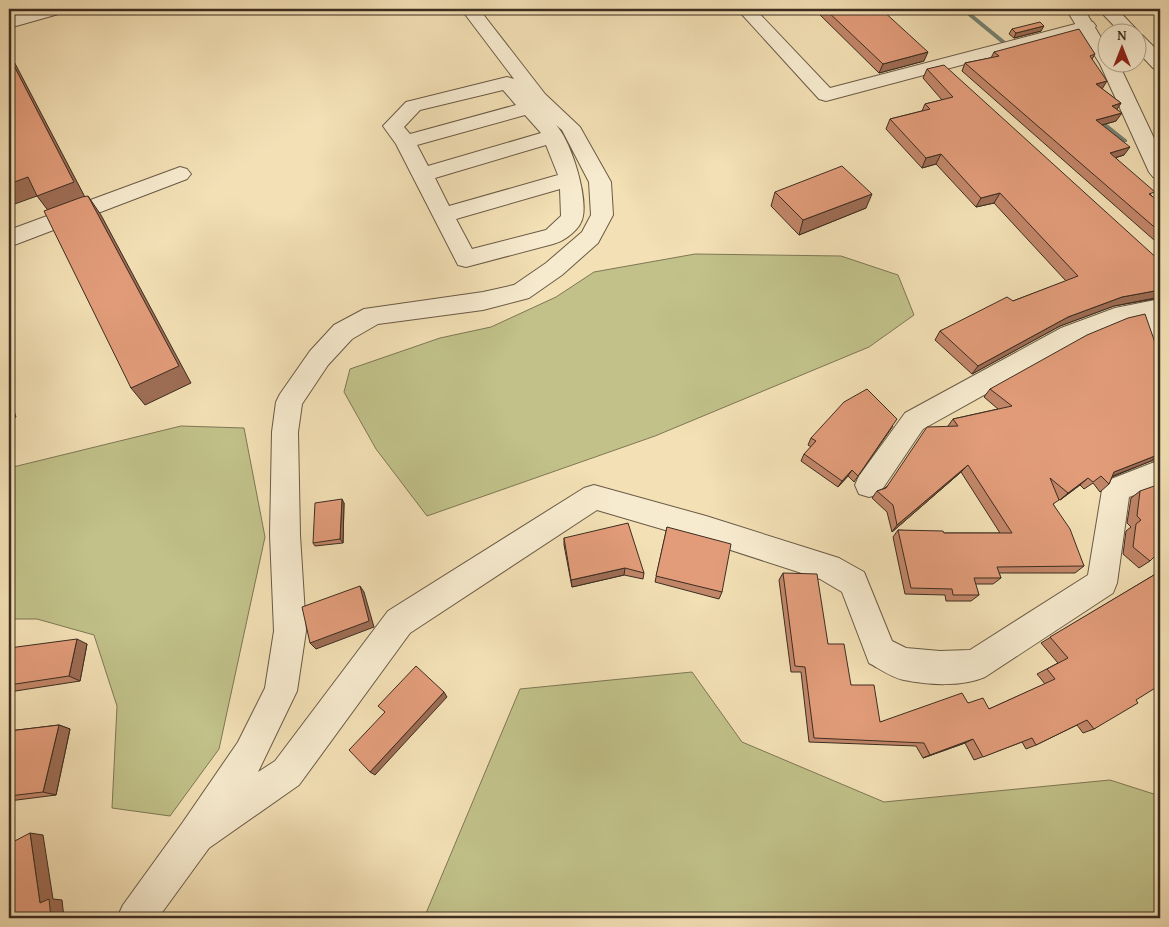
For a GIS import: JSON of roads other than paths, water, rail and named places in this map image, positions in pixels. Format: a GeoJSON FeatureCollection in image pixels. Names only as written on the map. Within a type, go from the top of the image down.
{"type":"FeatureCollection","features":[{"type":"Feature","properties":{"kind":"street"},"geometry":{"type":"LineString","coordinates":[[9,23],[56,9]]}},
{"type":"Feature","properties":{"kind":"street"},"geometry":{"type":"LineString","coordinates":[[136,918],[196,835],[250,754],[281,691],[290,631],[285,535],[285,432],[289,402],[319,358],[343,332],[373,314],[483,301],[521,292],[554,268],[590,237],[602,215],[600,182],[570,127],[537,106],[507,83],[413,106],[394,126],[405,142],[466,259],[553,236],[566,226],[572,217],[570,179],[552,136],[537,106],[507,58],[470,9]]}},
{"type":"Feature","properties":{"kind":"street"},"geometry":{"type":"LineString","coordinates":[[746,9],[826,95],[1088,26]]}},
{"type":"Feature","properties":{"kind":"street"},"geometry":{"type":"LineString","coordinates":[[1075,9],[1096,41]]}},
{"type":"Feature","properties":{"kind":"street"},"geometry":{"type":"LineString","coordinates":[[1107,9],[1120,22]]}},
{"type":"Feature","properties":{"kind":"street"},"geometry":{"type":"LineString","coordinates":[[1146,49],[1160,64]]}},
{"type":"Feature","properties":{"kind":"street"},"geometry":{"type":"LineString","coordinates":[[1112,72],[1160,172]]}},
{"type":"Feature","properties":{"kind":"street"},"geometry":{"type":"LineString","coordinates":[[405,142],[537,106]]}},
{"type":"Feature","properties":{"kind":"street"},"geometry":{"type":"LineString","coordinates":[[422,175],[552,136]]}},
{"type":"Feature","properties":{"kind":"street"},"geometry":{"type":"LineString","coordinates":[[9,239],[180,174]]}},
{"type":"Feature","properties":{"kind":"street"},"geometry":{"type":"LineString","coordinates":[[443,215],[570,179]]}},
{"type":"Feature","properties":{"kind":"street"},"geometry":{"type":"LineString","coordinates":[[869,485],[914,421],[1070,335],[1115,318],[1154,309],[1160,352]]}},
{"type":"Feature","properties":{"kind":"street"},"geometry":{"type":"LineString","coordinates":[[196,835],[286,773],[399,622],[594,496],[706,528],[828,568],[853,582],[880,652],[903,664],[940,667],[974,666],[1102,583],[1116,490],[1152,475],[1160,474]]}},
{"type":"Feature","properties":{"kind":"waterway"},"geometry":{"type":"LineString","coordinates":[[963,9],[1013,50]]}},
{"type":"Feature","properties":{"kind":"waterway"},"geometry":{"type":"LineString","coordinates":[[1097,118],[1125,141]]}}]}
